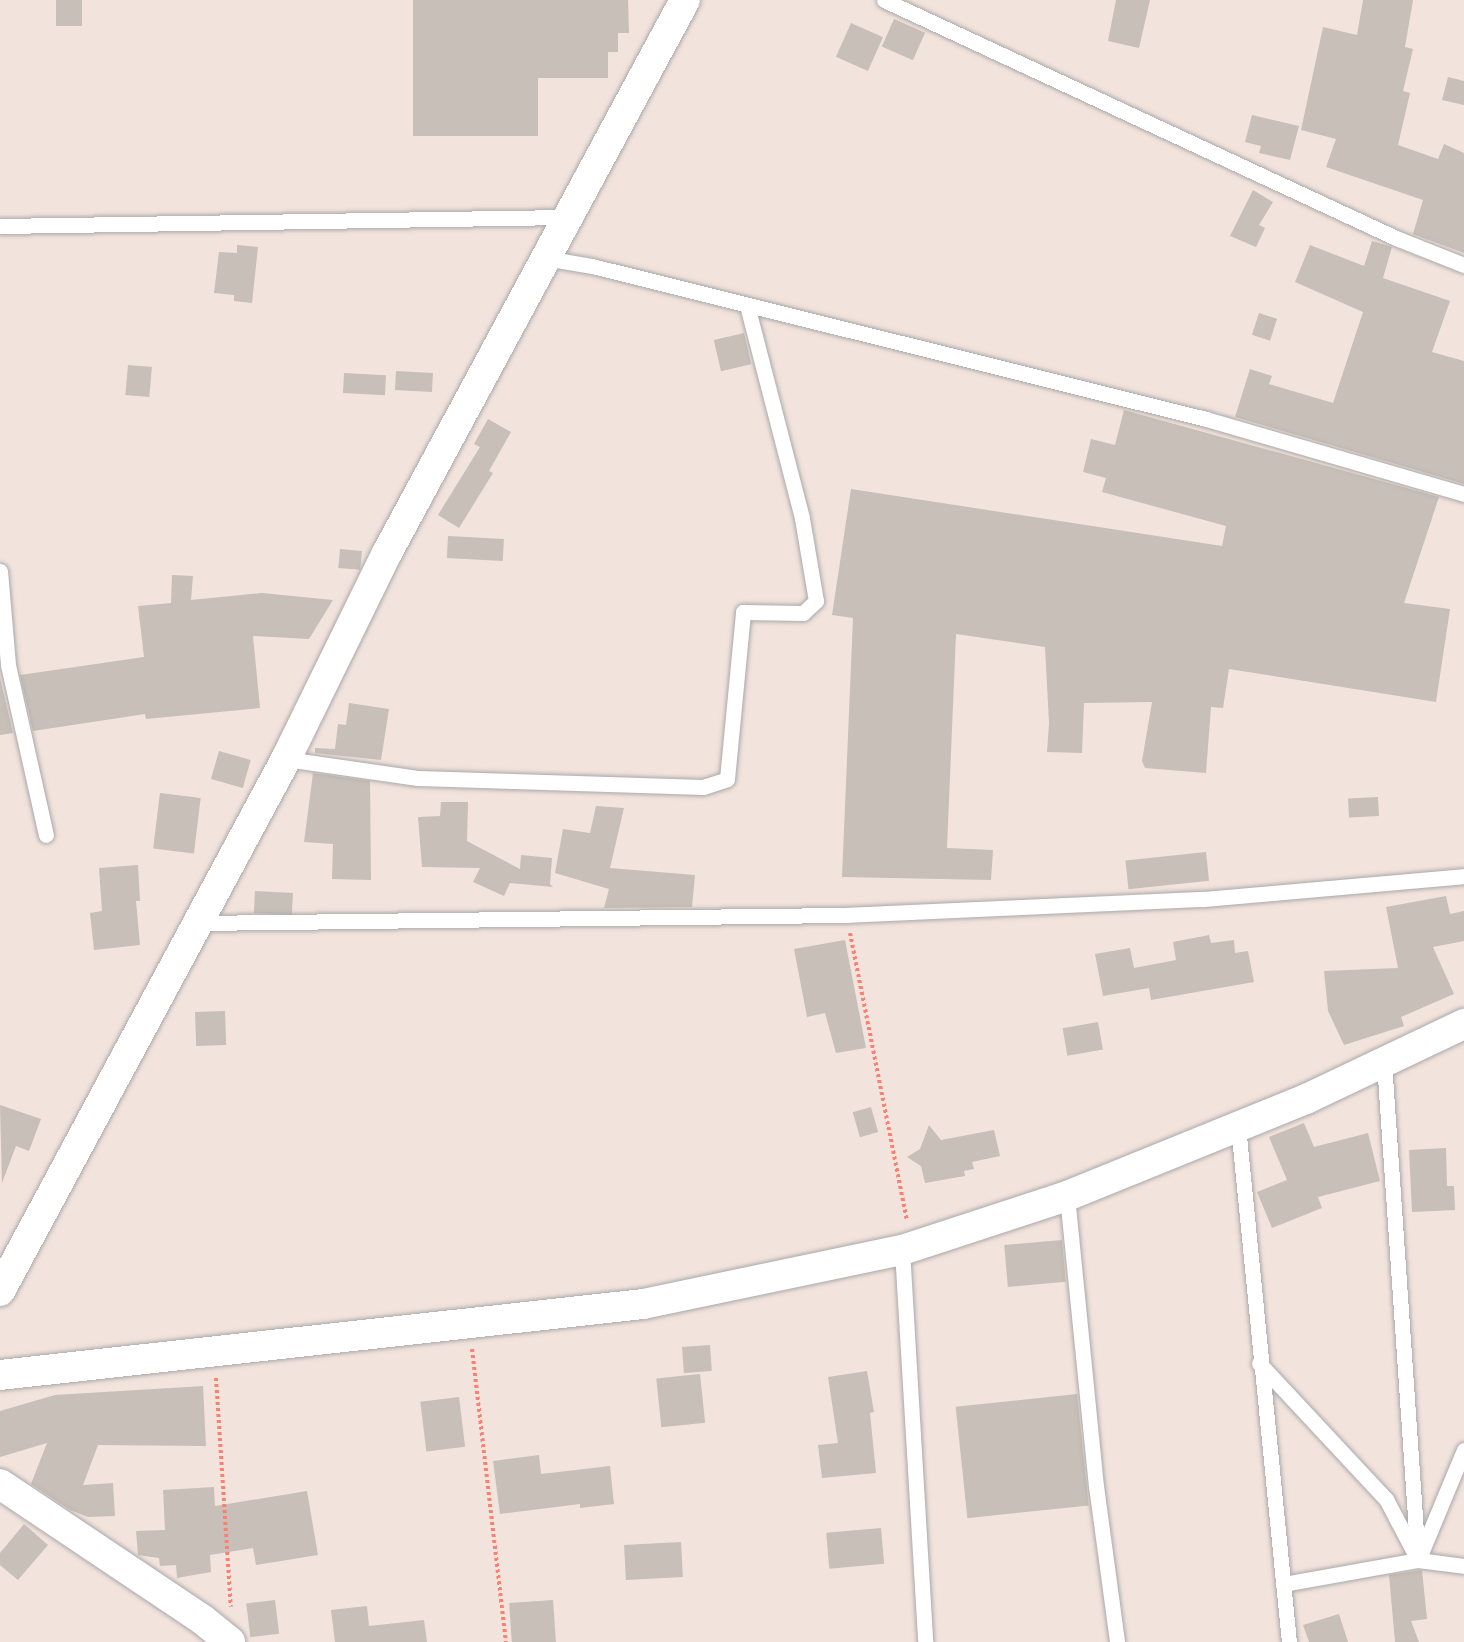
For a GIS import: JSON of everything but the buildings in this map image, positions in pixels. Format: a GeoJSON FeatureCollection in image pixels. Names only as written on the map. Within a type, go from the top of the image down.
{"type":"FeatureCollection","features":[{"type":"Feature","properties":{"kind":"street"},"geometry":{"type":"LineString","coordinates":[[0,1291],[286,759],[387,553],[685,0]]}},
{"type":"Feature","properties":{"kind":"street"},"geometry":{"type":"LineString","coordinates":[[0,1374],[643,1304],[907,1249],[1067,1196],[1238,1126],[1464,1024]]}},
{"type":"Feature","properties":{"kind":"street"},"geometry":{"type":"LineString","coordinates":[[0,1484],[202,1620],[231,1630]]}},
{"type":"Feature","properties":{"kind":"lane"},"geometry":{"type":"LineString","coordinates":[[884,0],[1396,238],[1464,265]]}},
{"type":"Feature","properties":{"kind":"lane"},"geometry":{"type":"LineString","coordinates":[[0,226],[567,217]]}},
{"type":"Feature","properties":{"kind":"lane"},"geometry":{"type":"LineString","coordinates":[[545,258],[592,266],[1206,419],[1464,494]]}},
{"type":"Feature","properties":{"kind":"lane"},"geometry":{"type":"LineString","coordinates":[[286,759],[418,778],[703,787],[726,779],[743,612],[803,613],[816,601],[797,496],[747,306]]}},
{"type":"Feature","properties":{"kind":"lane"},"geometry":{"type":"LineString","coordinates":[[0,571],[8,665],[46,835]]}},
{"type":"Feature","properties":{"kind":"lane"},"geometry":{"type":"LineString","coordinates":[[197,923],[846,915],[1203,899],[1464,876]]}},
{"type":"Feature","properties":{"kind":"lane"},"geometry":{"type":"LineString","coordinates":[[1383,1062],[1418,1560]]}},
{"type":"Feature","properties":{"kind":"lane"},"geometry":{"type":"LineString","coordinates":[[1238,1126],[1289,1642]]}},
{"type":"Feature","properties":{"kind":"lane"},"geometry":{"type":"LineString","coordinates":[[1067,1196],[1096,1486],[1117,1642]]}},
{"type":"Feature","properties":{"kind":"lane"},"geometry":{"type":"LineString","coordinates":[[907,1249],[925,1642]]}},
{"type":"Feature","properties":{"kind":"lane"},"geometry":{"type":"LineString","coordinates":[[1260,1363],[1386,1499],[1418,1560]]}},
{"type":"Feature","properties":{"kind":"lane"},"geometry":{"type":"LineString","coordinates":[[1418,1560],[1464,1450]]}},
{"type":"Feature","properties":{"kind":"lane"},"geometry":{"type":"LineString","coordinates":[[1283,1584],[1418,1560],[1464,1566]]}},
{"type":"Feature","properties":{"kind":"path"},"geometry":{"type":"LineString","coordinates":[[846,915],[907,1249]]}},
{"type":"Feature","properties":{"kind":"path"},"geometry":{"type":"LineString","coordinates":[[469,1322],[506,1642]]}},
{"type":"Feature","properties":{"kind":"path"},"geometry":{"type":"LineString","coordinates":[[215,1350],[231,1630]]}},
{"type":"Feature","properties":{"kind":"shaded area"},"geometry":{"type":"Polygon","coordinates":[[[0,0],[1464,0],[1464,1642],[0,1642],[0,0]]]}}]}
